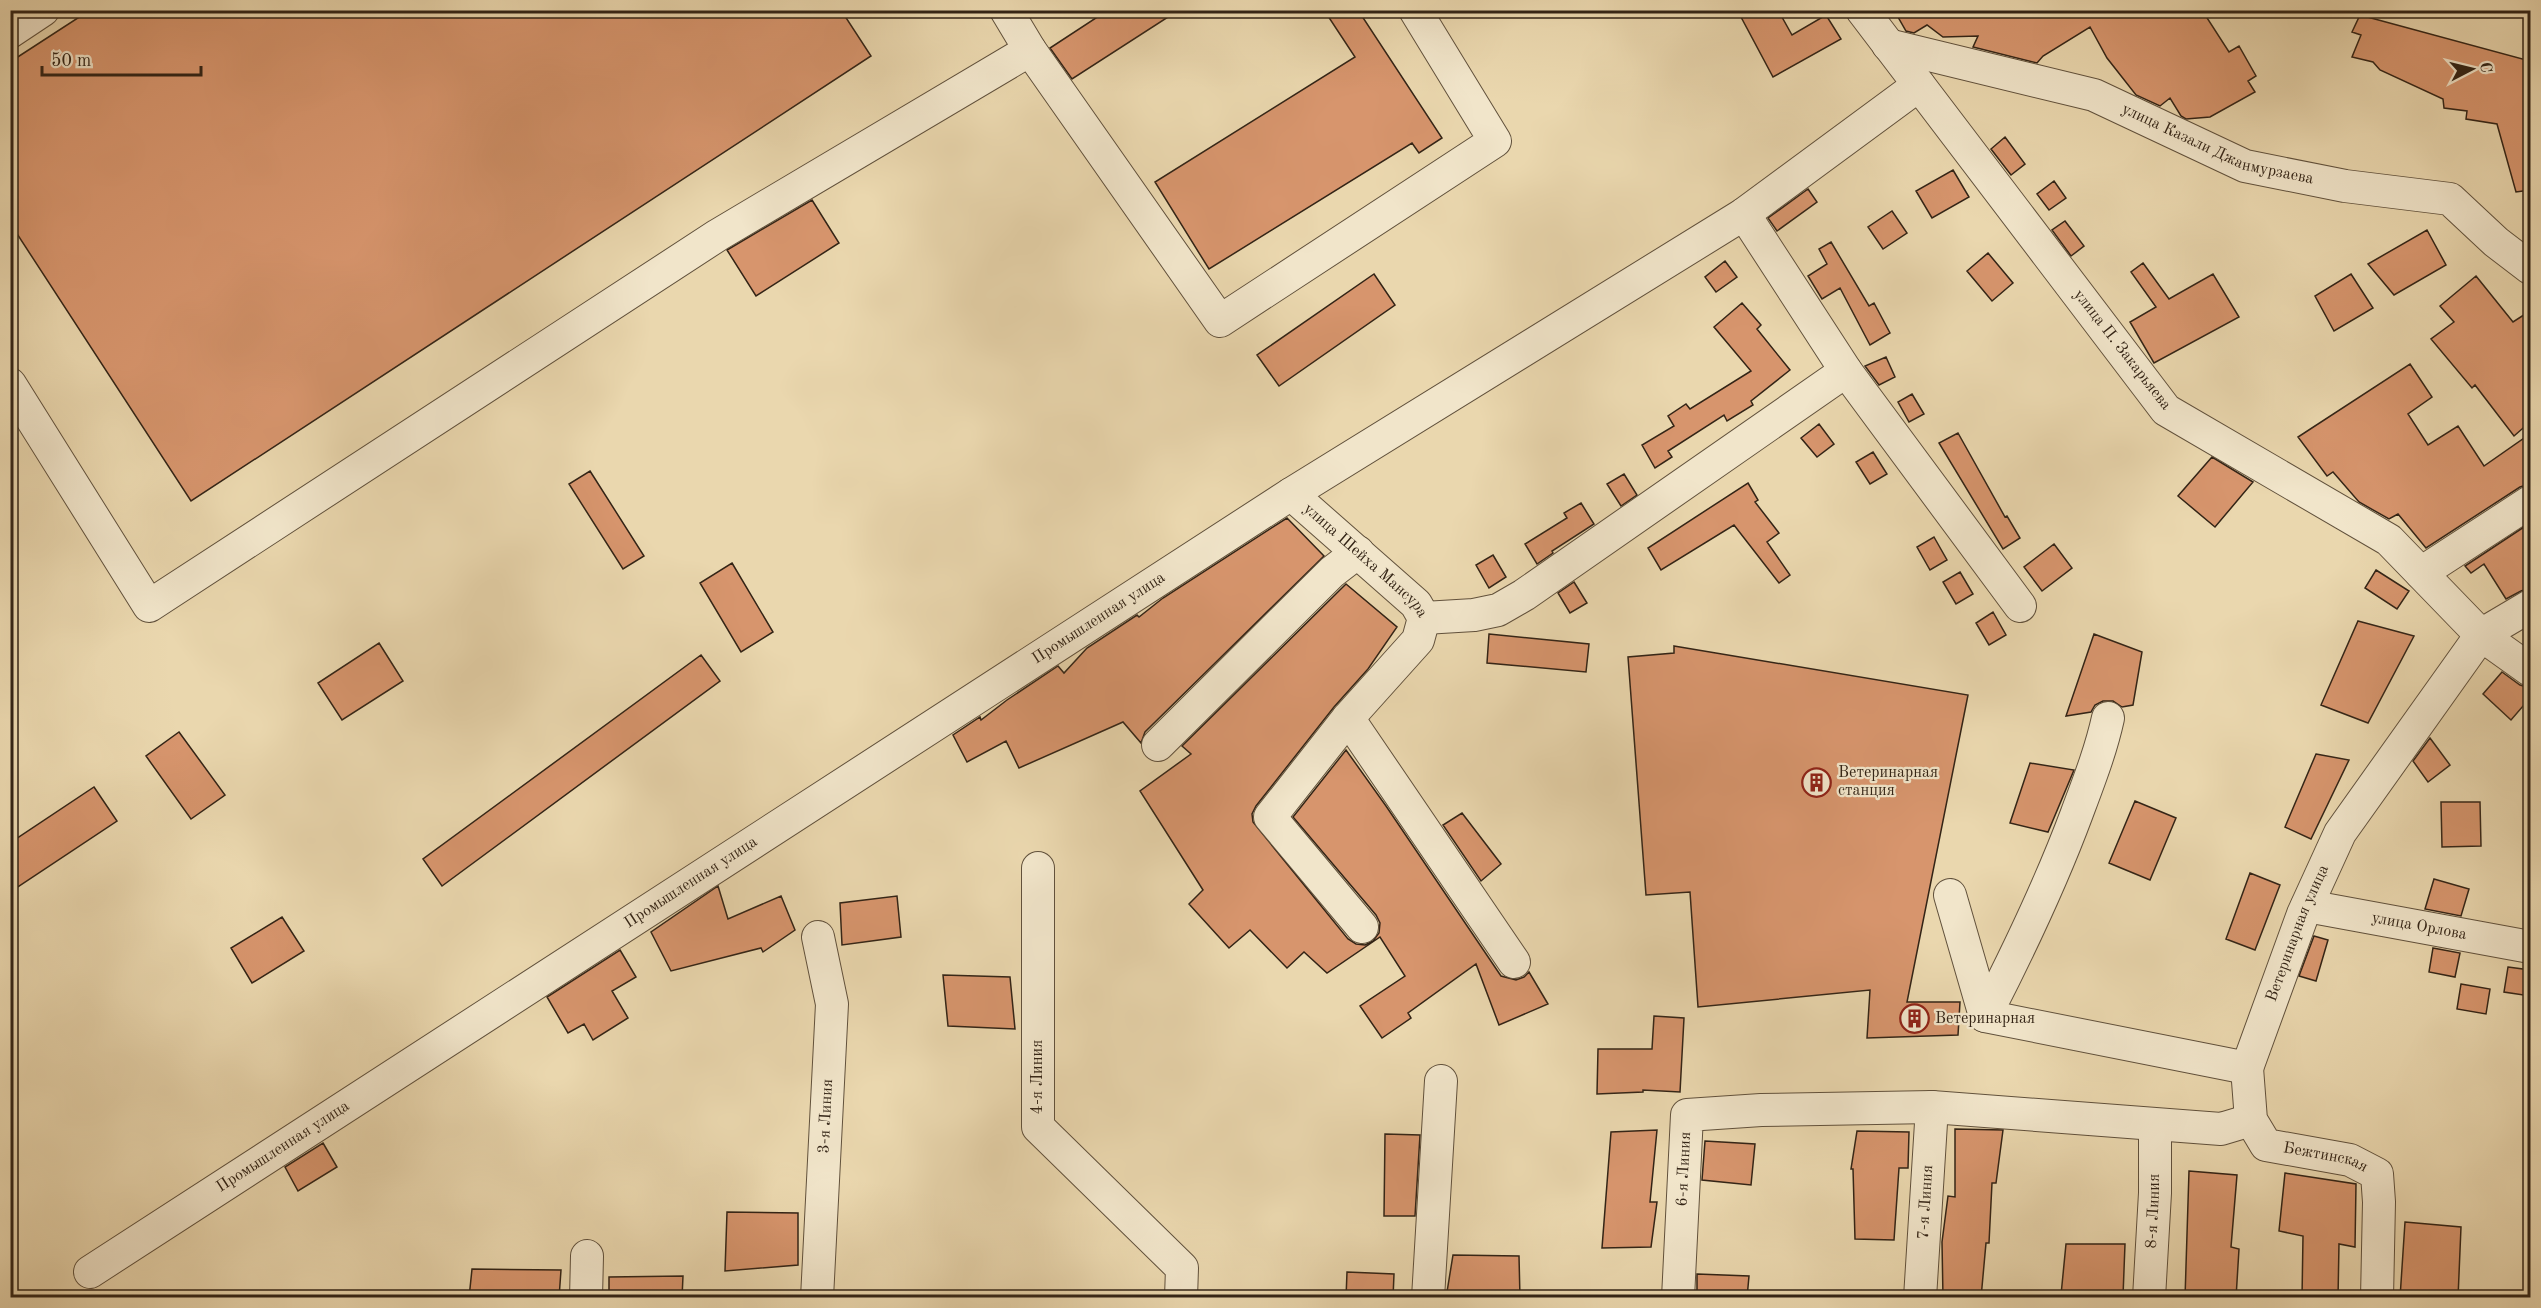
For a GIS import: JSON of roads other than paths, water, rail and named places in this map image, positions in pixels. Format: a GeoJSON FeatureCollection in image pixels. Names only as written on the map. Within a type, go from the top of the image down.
{"type":"FeatureCollection","features":[{"type":"Feature","properties":{"kind":"street"},"geometry":{"type":"LineString","coordinates":[[10,32],[43,10]]}},
{"type":"Feature","properties":{"kind":"street"},"geometry":{"type":"LineString","coordinates":[[1006,10],[1030,50],[1220,321],[1496,141],[1415,10]]}},
{"type":"Feature","properties":{"kind":"street","name":"улица П. Закарьяева"},"geometry":{"type":"LineString","coordinates":[[1862,10],[2166,410],[2389,540],[2481,635]]}},
{"type":"Feature","properties":{"kind":"street","name":"улица Казали Джанмурзаева"},"geometry":{"type":"LineString","coordinates":[[1888,45],[2094,95],[2245,166],[2345,186],[2450,200],[2496,242],[2530,268]]}},
{"type":"Feature","properties":{"kind":"street"},"geometry":{"type":"LineString","coordinates":[[10,384],[149,606],[718,235],[1030,50]]}},
{"type":"Feature","properties":{"kind":"street","name":"Промышленная улица"},"geometry":{"type":"LineString","coordinates":[[90,1272],[1291,494],[1744,214],[1919,85]]}},
{"type":"Feature","properties":{"kind":"street"},"geometry":{"type":"LineString","coordinates":[[1744,214],[1846,371],[2020,606]]}},
{"type":"Feature","properties":{"kind":"street"},"geometry":{"type":"LineString","coordinates":[[1424,618],[1474,615],[1498,610],[1524,595],[1846,371]]}},
{"type":"Feature","properties":{"kind":"street","name":"улица Шейха Мансура"},"geometry":{"type":"LineString","coordinates":[[1291,494],[1416,604],[1424,618],[1418,640],[1348,718],[1270,817],[1362,927]]}},
{"type":"Feature","properties":{"kind":"street"},"geometry":{"type":"LineString","coordinates":[[2421,573],[2530,502]]}},
{"type":"Feature","properties":{"kind":"street"},"geometry":{"type":"LineString","coordinates":[[1158,745],[1332,572],[1358,552]]}},
{"type":"Feature","properties":{"kind":"street"},"geometry":{"type":"LineString","coordinates":[[2530,606],[2481,635],[2530,670]]}},
{"type":"Feature","properties":{"kind":"street","name":"Ветеринарная улица"},"geometry":{"type":"LineString","coordinates":[[2247,1068],[2307,906],[2340,833],[2481,635]]}},
{"type":"Feature","properties":{"kind":"street"},"geometry":{"type":"LineString","coordinates":[[1984,1016],[2025,939],[2063,850],[2102,746],[2108,717]]}},
{"type":"Feature","properties":{"kind":"street"},"geometry":{"type":"LineString","coordinates":[[1348,718],[1514,962]]}},
{"type":"Feature","properties":{"kind":"street","name":"4-я Линия"},"geometry":{"type":"LineString","coordinates":[[1038,868],[1038,1127],[1182,1268],[1181,1298]]}},
{"type":"Feature","properties":{"kind":"street"},"geometry":{"type":"LineString","coordinates":[[1950,895],[1984,1016]]}},
{"type":"Feature","properties":{"kind":"street","name":"улица Орлова"},"geometry":{"type":"LineString","coordinates":[[2307,906],[2530,947]]}},
{"type":"Feature","properties":{"kind":"street","name":"3-я Линия"},"geometry":{"type":"LineString","coordinates":[[817,1298],[832,1004],[818,937]]}},
{"type":"Feature","properties":{"kind":"street"},"geometry":{"type":"LineString","coordinates":[[1984,1016],[2247,1068]]}},
{"type":"Feature","properties":{"kind":"street","name":"Бежтинская"},"geometry":{"type":"LineString","coordinates":[[2247,1068],[2252,1120],[2266,1145],[2350,1160],[2377,1174],[2379,1202],[2377,1298]]}},
{"type":"Feature","properties":{"kind":"street"},"geometry":{"type":"LineString","coordinates":[[1428,1298],[1441,1081]]}},
{"type":"Feature","properties":{"kind":"street"},"geometry":{"type":"LineString","coordinates":[[1932,1107],[2221,1130],[2252,1120]]}},
{"type":"Feature","properties":{"kind":"street","name":"6-я Линия"},"geometry":{"type":"LineString","coordinates":[[1678,1298],[1687,1115],[1761,1110],[1932,1107]]}},
{"type":"Feature","properties":{"kind":"street","name":"7-я Линия"},"geometry":{"type":"LineString","coordinates":[[1920,1298],[1932,1107]]}},
{"type":"Feature","properties":{"kind":"street","name":"8-я Линия"},"geometry":{"type":"LineString","coordinates":[[2149,1298],[2155,1193],[2155,1126]]}},
{"type":"Feature","properties":{"kind":"street"},"geometry":{"type":"LineString","coordinates":[[586,1298],[587,1256]]}},
{"type":"Feature","properties":{"kind":"place","name":"Ветеринарная станция"},"geometry":{"type":"Point","coordinates":[1817,782]}},
{"type":"Feature","properties":{"kind":"place","name":"Ветеринарная"},"geometry":{"type":"Point","coordinates":[1914,1019]}}]}
